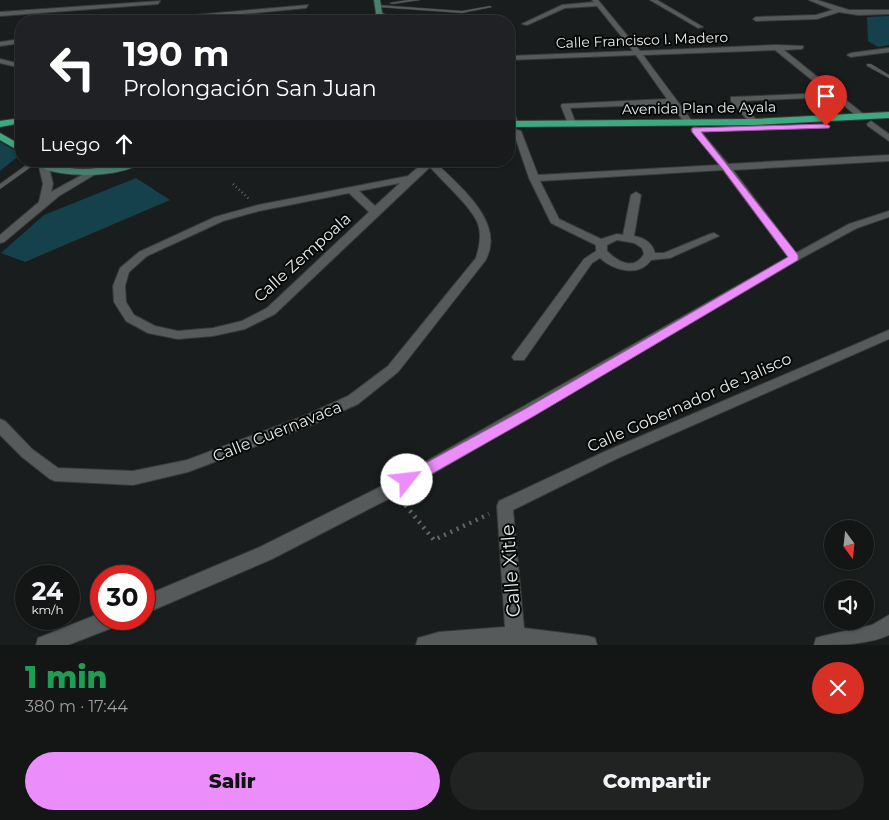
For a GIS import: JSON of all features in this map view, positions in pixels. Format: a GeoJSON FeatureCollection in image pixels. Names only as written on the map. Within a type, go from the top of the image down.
{"type":"FeatureCollection","features":[{"type":"Feature","properties":{"kind":"main road","name":"Avenida Plan de Ayala"},"geometry":{"type":"LineString","coordinates":[[515,127],[572,124],[692,126],[863,118],[889,115]]}},
{"type":"Feature","properties":{"kind":"main road","name":"Avenida Plan de Ayala"},"geometry":{"type":"LineString","coordinates":[[515,127],[871,124],[889,122]]}},
{"type":"Feature","properties":{"kind":"main road"},"geometry":{"type":"LineString","coordinates":[[0,124],[15,123]]}},
{"type":"Feature","properties":{"kind":"main road"},"geometry":{"type":"LineString","coordinates":[[0,136],[15,137]]}},
{"type":"Feature","properties":{"kind":"main road"},"geometry":{"type":"LineString","coordinates":[[0,136],[15,145]]}},
{"type":"Feature","properties":{"kind":"main road"},"geometry":{"type":"LineString","coordinates":[[50,167],[67,171],[94,172],[120,167]]}},
{"type":"Feature","properties":{"kind":"street"},"geometry":{"type":"LineString","coordinates":[[653,0],[700,27]]}},
{"type":"Feature","properties":{"kind":"street"},"geometry":{"type":"LineString","coordinates":[[812,0],[836,11],[866,14],[889,12]]}},
{"type":"Feature","properties":{"kind":"street"},"geometry":{"type":"LineString","coordinates":[[525,24],[564,6],[597,2],[794,258]]}},
{"type":"Feature","properties":{"kind":"street"},"geometry":{"type":"LineString","coordinates":[[378,5],[387,15]]}},
{"type":"Feature","properties":{"kind":"street"},"geometry":{"type":"LineString","coordinates":[[0,14],[306,6]]}},
{"type":"Feature","properties":{"kind":"street"},"geometry":{"type":"LineString","coordinates":[[756,19],[816,17],[836,11]]}},
{"type":"Feature","properties":{"kind":"street"},"geometry":{"type":"LineString","coordinates":[[0,44],[15,42]]}},
{"type":"Feature","properties":{"kind":"street","name":"Calle Francisco I. Madero"},"geometry":{"type":"LineString","coordinates":[[515,58],[801,46]]}},
{"type":"Feature","properties":{"kind":"street"},"geometry":{"type":"LineString","coordinates":[[776,47],[863,118]]}},
{"type":"Feature","properties":{"kind":"street"},"geometry":{"type":"LineString","coordinates":[[851,55],[889,50]]}},
{"type":"Feature","properties":{"kind":"street"},"geometry":{"type":"LineString","coordinates":[[0,61],[15,65]]}},
{"type":"Feature","properties":{"kind":"street"},"geometry":{"type":"LineString","coordinates":[[754,122],[734,99],[836,95]]}},
{"type":"Feature","properties":{"kind":"street"},"geometry":{"type":"LineString","coordinates":[[572,124],[565,106],[673,101]]}},
{"type":"Feature","properties":{"kind":"street"},"geometry":{"type":"LineString","coordinates":[[871,124],[889,138]]}},
{"type":"Feature","properties":{"kind":"street"},"geometry":{"type":"LineString","coordinates":[[515,134],[554,221],[602,248],[612,263],[631,267],[640,266],[647,262],[650,257],[650,251],[645,245],[628,238],[617,237],[602,248],[588,261],[519,356]]}},
{"type":"Feature","properties":{"kind":"street"},"geometry":{"type":"LineString","coordinates":[[534,178],[889,158]]}},
{"type":"Feature","properties":{"kind":"street"},"geometry":{"type":"LineString","coordinates":[[40,167],[48,184],[44,202]]}},
{"type":"Feature","properties":{"kind":"street","name":"Calle Zempoala"},"geometry":{"type":"LineString","coordinates":[[411,178],[353,191],[258,208],[219,219],[143,254],[124,272],[120,286],[120,302],[130,318],[152,330],[178,335],[213,332],[245,325],[271,311],[423,167]]}},
{"type":"Feature","properties":{"kind":"street","name":"Calle Cuernavaca"},"geometry":{"type":"LineString","coordinates":[[0,425],[27,453],[55,474],[133,478],[188,466],[309,420],[353,400],[393,369],[481,259],[486,242],[483,223],[468,202],[434,167]]}},
{"type":"Feature","properties":{"kind":"street"},"geometry":{"type":"LineString","coordinates":[[0,240],[44,202],[66,186],[94,172]]}},
{"type":"Feature","properties":{"kind":"street","name":"Calle Zempoala"},"geometry":{"type":"LineString","coordinates":[[353,191],[376,213]]}},
{"type":"Feature","properties":{"kind":"street"},"geometry":{"type":"LineString","coordinates":[[628,238],[636,195]]}},
{"type":"Feature","properties":{"kind":"street"},"geometry":{"type":"LineString","coordinates":[[155,600],[266,552],[392,489],[794,258],[853,226],[889,214]]}},
{"type":"Feature","properties":{"kind":"street"},"geometry":{"type":"LineString","coordinates":[[650,257],[666,256],[714,236]]}},
{"type":"Feature","properties":{"kind":"street","name":"Calle Gobernador de Jalisco"},"geometry":{"type":"LineString","coordinates":[[505,506],[611,455],[889,334]]}},
{"type":"Feature","properties":{"kind":"street","name":"Calle Xitle"},"geometry":{"type":"LineString","coordinates":[[425,645],[439,641],[515,636],[505,506]]}},
{"type":"Feature","properties":{"kind":"street"},"geometry":{"type":"LineString","coordinates":[[823,645],[876,633],[889,624]]}},
{"type":"Feature","properties":{"kind":"street"},"geometry":{"type":"LineString","coordinates":[[45,645],[90,627]]}},
{"type":"Feature","properties":{"kind":"street"},"geometry":{"type":"LineString","coordinates":[[515,636],[588,645]]}},
{"type":"Feature","properties":{"kind":"lane"},"geometry":{"type":"LineString","coordinates":[[378,5],[418,0]]}},
{"type":"Feature","properties":{"kind":"lane"},"geometry":{"type":"LineString","coordinates":[[378,5],[462,12],[490,7]]}},
{"type":"Feature","properties":{"kind":"lane"},"geometry":{"type":"LineString","coordinates":[[869,65],[888,76]]}},
{"type":"Feature","properties":{"kind":"lane"},"geometry":{"type":"LineString","coordinates":[[0,187],[33,167]]}},
{"type":"Feature","properties":{"kind":"path"},"geometry":{"type":"LineString","coordinates":[[233,184],[258,208]]}},
{"type":"Feature","properties":{"kind":"path"},"geometry":{"type":"LineString","coordinates":[[392,489],[434,540],[505,506]]}},
{"type":"Feature","properties":{"kind":"building"},"geometry":{"type":"Polygon","coordinates":[[[889,16],[889,45],[878,47],[868,41],[867,17],[889,16]]]}},
{"type":"Feature","properties":{"kind":"building"},"geometry":{"type":"Polygon","coordinates":[[[0,142],[15,151],[15,159],[0,171],[0,142]]]}},
{"type":"Feature","properties":{"kind":"building"},"geometry":{"type":"Polygon","coordinates":[[[136,178],[170,200],[25,262],[1,253],[44,215],[136,178]]]}},
{"type":"Feature","properties":{"kind":"route"},"geometry":{"type":"LineString","coordinates":[[407,480],[529,412],[794,258],[725,166],[694,130],[826,126]]}}]}
